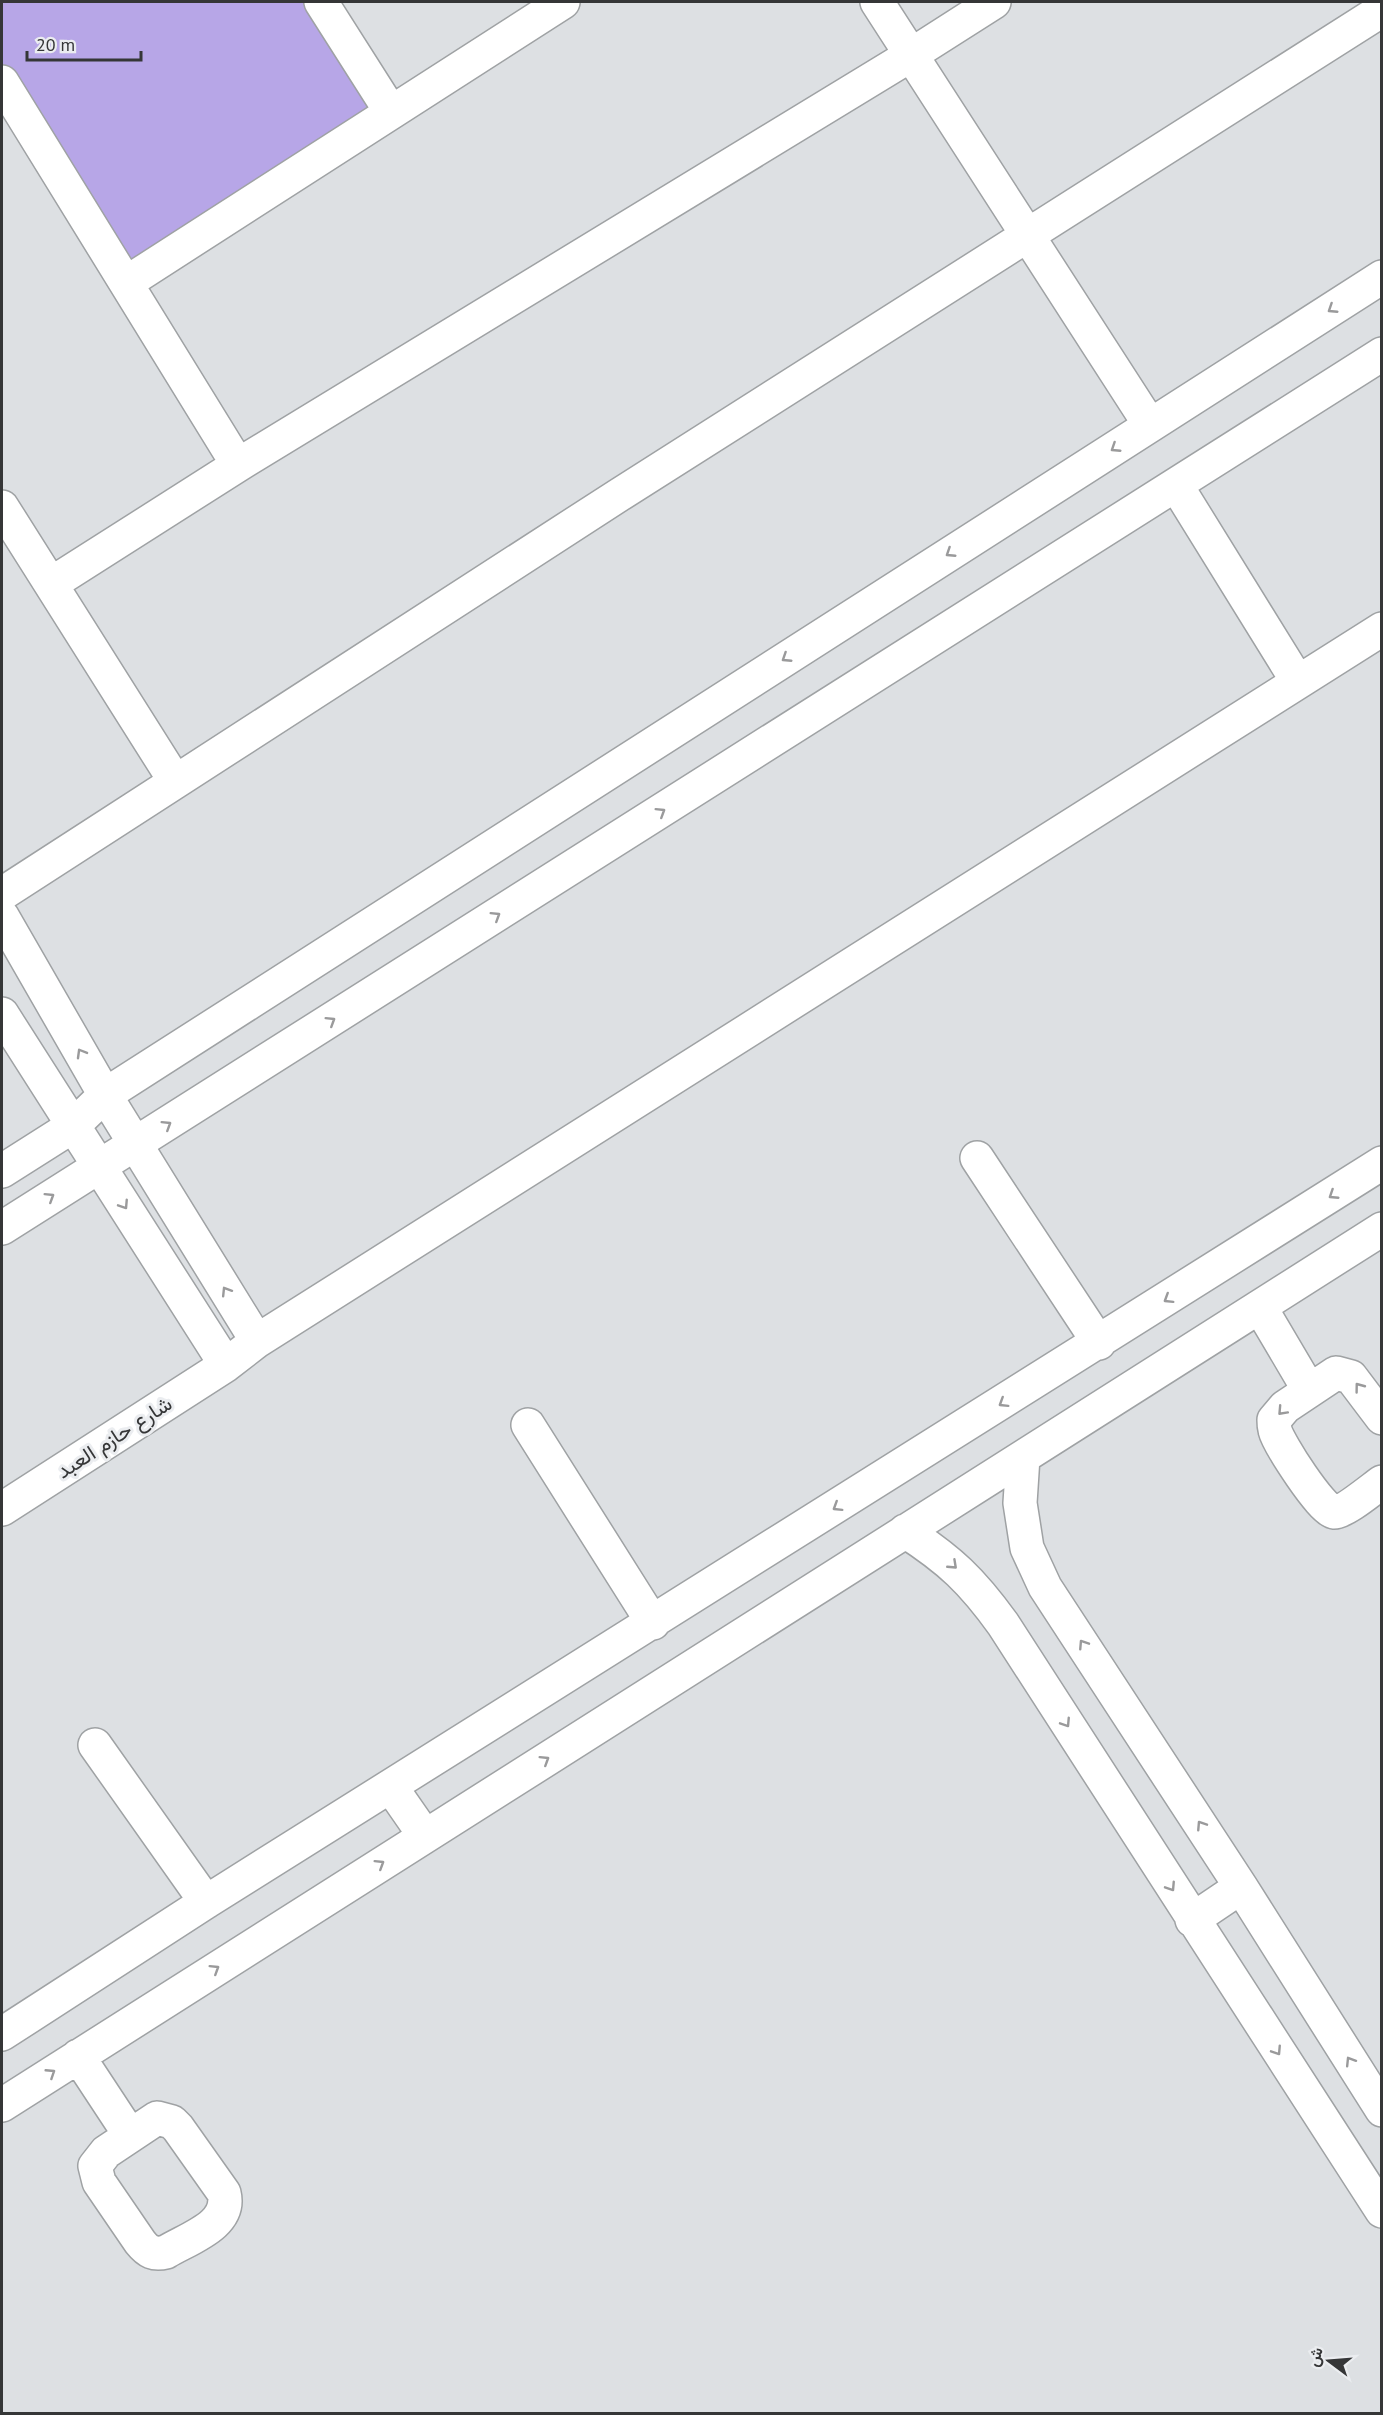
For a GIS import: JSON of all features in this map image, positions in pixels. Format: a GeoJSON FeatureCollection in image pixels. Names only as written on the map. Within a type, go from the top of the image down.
{"type":"FeatureCollection","features":[{"type":"Feature","properties":{"kind":"street"},"geometry":{"type":"LineString","coordinates":[[321,2],[391,112]]}},
{"type":"Feature","properties":{"kind":"street"},"geometry":{"type":"LineString","coordinates":[[126,283],[563,2]]}},
{"type":"Feature","properties":{"kind":"street"},"geometry":{"type":"LineString","coordinates":[[877,2],[1150,425]]}},
{"type":"Feature","properties":{"kind":"street"},"geometry":{"type":"LineString","coordinates":[[51,584],[238,465],[911,55],[994,2]]}},
{"type":"Feature","properties":{"kind":"street"},"geometry":{"type":"LineString","coordinates":[[2,894],[175,781],[1382,10]]}},
{"type":"Feature","properties":{"kind":"street"},"geometry":{"type":"LineString","coordinates":[[2,82],[238,465]]}},
{"type":"Feature","properties":{"kind":"street"},"geometry":{"type":"LineString","coordinates":[[2,1171],[73,1126],[105,1095],[1382,278]]}},
{"type":"Feature","properties":{"kind":"street"},"geometry":{"type":"LineString","coordinates":[[2,1228],[1382,354]]}},
{"type":"Feature","properties":{"kind":"street"},"geometry":{"type":"LineString","coordinates":[[1176,485],[1298,682]]}},
{"type":"Feature","properties":{"kind":"street"},"geometry":{"type":"LineString","coordinates":[[2,507],[175,781]]}},
{"type":"Feature","properties":{"kind":"street","name":"شارع حازم العبد"},"geometry":{"type":"LineString","coordinates":[[2,1509],[226,1365],[257,1341],[1382,629]]}},
{"type":"Feature","properties":{"kind":"street"},"geometry":{"type":"LineString","coordinates":[[2,916],[105,1095],[257,1341]]}},
{"type":"Feature","properties":{"kind":"street"},"geometry":{"type":"LineString","coordinates":[[2,1014],[226,1365]]}},
{"type":"Feature","properties":{"kind":"street"},"geometry":{"type":"LineString","coordinates":[[977,1158],[1099,1342]]}},
{"type":"Feature","properties":{"kind":"street"},"geometry":{"type":"LineString","coordinates":[[2,2034],[206,1902],[1382,1163]]}},
{"type":"Feature","properties":{"kind":"street"},"geometry":{"type":"LineString","coordinates":[[2,2105],[1382,1228]]}},
{"type":"Feature","properties":{"kind":"street"},"geometry":{"type":"LineString","coordinates":[[1260,1307],[1309,1390]]}},
{"type":"Feature","properties":{"kind":"street"},"geometry":{"type":"LineString","coordinates":[[1382,1418],[1357,1383],[1344,1373],[1336,1373],[1278,1413],[1275,1429],[1323,1506],[1335,1512],[1382,1482]]}},
{"type":"Feature","properties":{"kind":"street"},"geometry":{"type":"LineString","coordinates":[[528,1425],[653,1623]]}},
{"type":"Feature","properties":{"kind":"street"},"geometry":{"type":"LineString","coordinates":[[1023,1456],[1020,1503],[1028,1548],[1045,1587],[1241,1887],[1380,2106]]}},
{"type":"Feature","properties":{"kind":"street"},"geometry":{"type":"LineString","coordinates":[[905,1531],[944,1556],[976,1587],[1382,2211]]}},
{"type":"Feature","properties":{"kind":"street"},"geometry":{"type":"LineString","coordinates":[[95,1745],[206,1902]]}},
{"type":"Feature","properties":{"kind":"street"},"geometry":{"type":"LineString","coordinates":[[391,1787],[425,1836]]}},
{"type":"Feature","properties":{"kind":"street"},"geometry":{"type":"LineString","coordinates":[[1192,1920],[1241,1887]]}},
{"type":"Feature","properties":{"kind":"street"},"geometry":{"type":"LineString","coordinates":[[78,2056],[130,2135]]}},
{"type":"Feature","properties":{"kind":"shaded area"},"geometry":{"type":"Polygon","coordinates":[[[2,2],[321,2],[391,112],[126,283],[2,82],[2,2]]]}}]}
